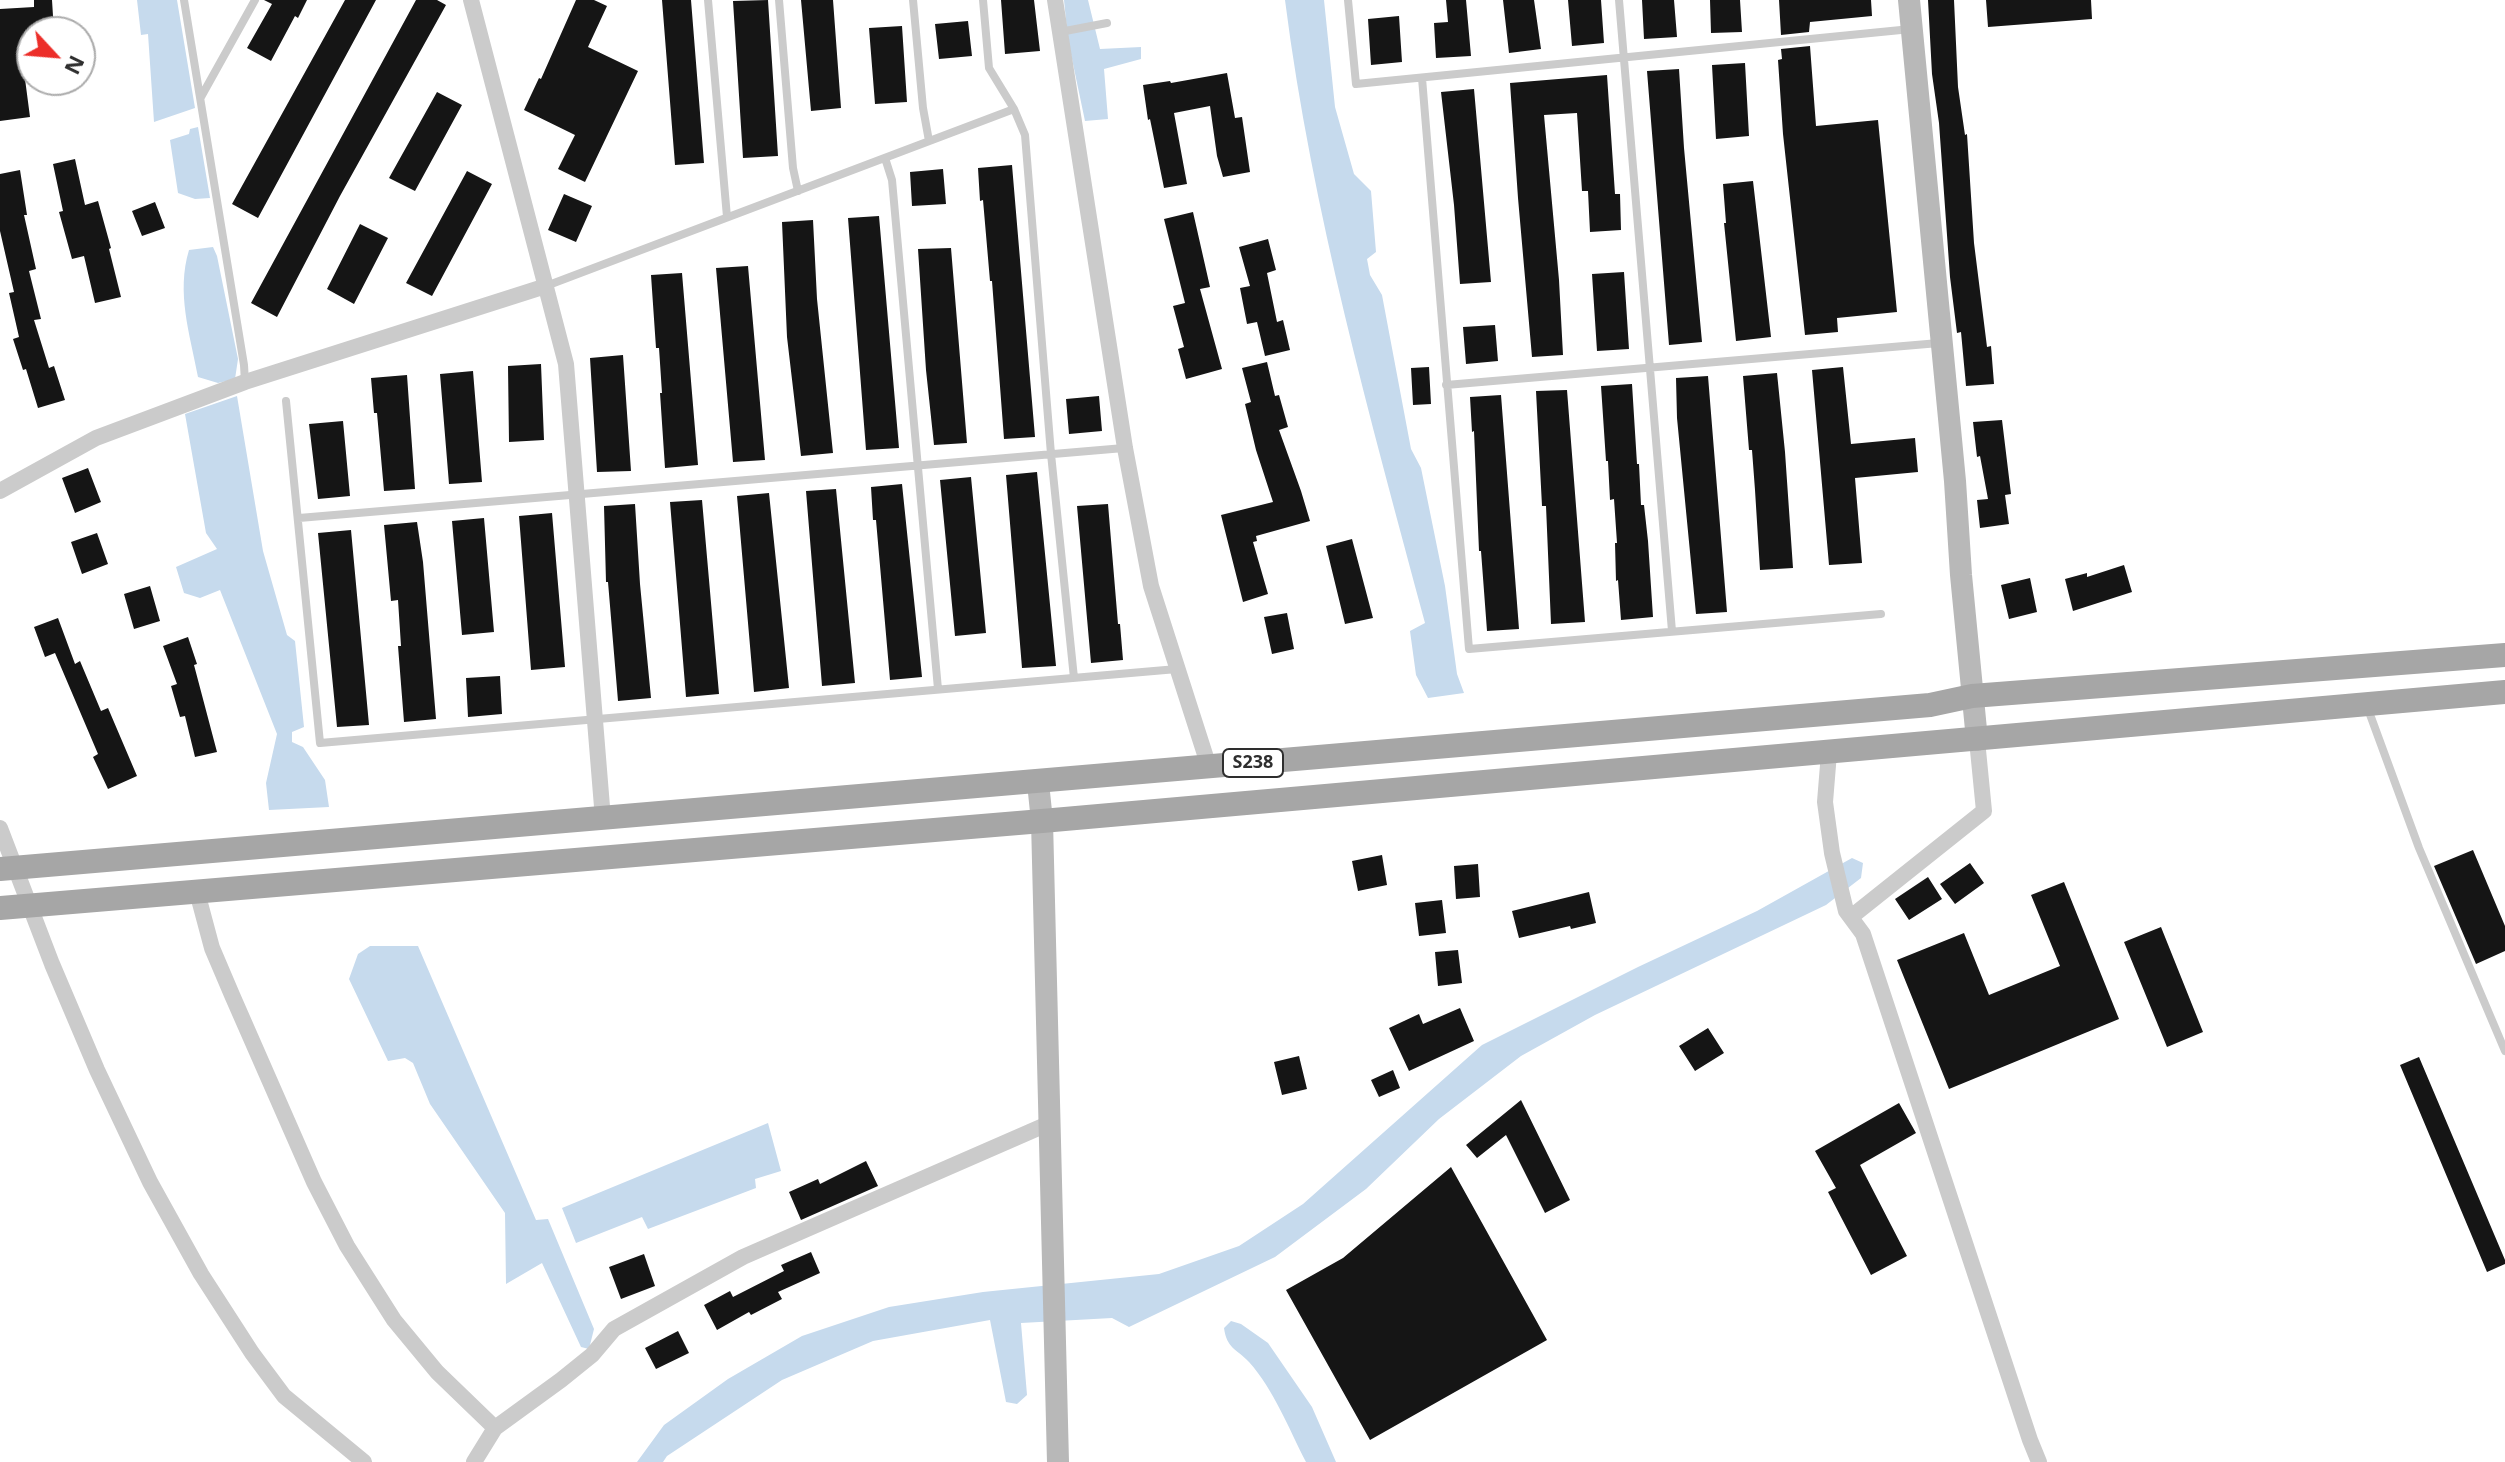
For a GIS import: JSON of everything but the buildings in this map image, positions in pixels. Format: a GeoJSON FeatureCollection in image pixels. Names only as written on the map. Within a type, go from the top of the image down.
{"type":"FeatureCollection","features":[{"type":"Feature","properties":{"kind":"main road","name":"S238"},"geometry":{"type":"LineString","coordinates":[[7,868],[1930,705],[1972,696],[2505,655]]}},
{"type":"Feature","properties":{"kind":"main road","name":"S238"},"geometry":{"type":"LineString","coordinates":[[0,908],[1042,821],[2505,692]]}},
{"type":"Feature","properties":{"kind":"street"},"geometry":{"type":"LineString","coordinates":[[471,0],[566,364],[603,819]]}},
{"type":"Feature","properties":{"kind":"street"},"geometry":{"type":"LineString","coordinates":[[1055,0],[1125,448],[1151,586],[1209,767]]}},
{"type":"Feature","properties":{"kind":"street"},"geometry":{"type":"LineString","coordinates":[[1851,917],[1984,811],[1909,0]]}},
{"type":"Feature","properties":{"kind":"street"},"geometry":{"type":"LineString","coordinates":[[0,491],[96,438],[245,382],[546,286]]}},
{"type":"Feature","properties":{"kind":"street"},"geometry":{"type":"LineString","coordinates":[[1829,753],[1825,802],[1832,853],[1846,911],[1863,934],[2039,1462]]}},
{"type":"Feature","properties":{"kind":"street"},"geometry":{"type":"LineString","coordinates":[[1038,783],[1042,821],[1058,1462]]}},
{"type":"Feature","properties":{"kind":"street"},"geometry":{"type":"LineString","coordinates":[[0,828],[7,868],[29,906],[97,1070],[150,1182],[201,1274],[284,1396],[364,1462]]}},
{"type":"Feature","properties":{"kind":"street"},"geometry":{"type":"LineString","coordinates":[[197,892],[217,960],[314,1182],[347,1246],[394,1320],[437,1372],[495,1428]]}},
{"type":"Feature","properties":{"kind":"street"},"geometry":{"type":"LineString","coordinates":[[474,1462],[495,1428],[572,1372],[592,1355],[614,1329],[743,1257],[1050,1123]]}},
{"type":"Feature","properties":{"kind":"lane"},"geometry":{"type":"LineString","coordinates":[[184,0],[245,382]]}},
{"type":"Feature","properties":{"kind":"lane"},"geometry":{"type":"LineString","coordinates":[[200,98],[255,0]]}},
{"type":"Feature","properties":{"kind":"lane"},"geometry":{"type":"LineString","coordinates":[[708,0],[727,217]]}},
{"type":"Feature","properties":{"kind":"lane"},"geometry":{"type":"LineString","coordinates":[[779,0],[793,168],[798,191]]}},
{"type":"Feature","properties":{"kind":"lane"},"geometry":{"type":"LineString","coordinates":[[913,0],[929,141]]}},
{"type":"Feature","properties":{"kind":"lane"},"geometry":{"type":"LineString","coordinates":[[983,0],[989,68],[1014,109],[1025,135],[1051,454],[1074,678]]}},
{"type":"Feature","properties":{"kind":"lane"},"geometry":{"type":"LineString","coordinates":[[1348,0],[1356,84],[1912,29]]}},
{"type":"Feature","properties":{"kind":"lane"},"geometry":{"type":"LineString","coordinates":[[1619,0],[1672,631]]}},
{"type":"Feature","properties":{"kind":"lane"},"geometry":{"type":"LineString","coordinates":[[1060,32],[1107,23]]}},
{"type":"Feature","properties":{"kind":"lane"},"geometry":{"type":"LineString","coordinates":[[1422,78],[1469,649],[1881,614]]}},
{"type":"Feature","properties":{"kind":"lane"},"geometry":{"type":"LineString","coordinates":[[546,286],[1014,109]]}},
{"type":"Feature","properties":{"kind":"lane"},"geometry":{"type":"LineString","coordinates":[[885,158],[892,180],[938,689]]}},
{"type":"Feature","properties":{"kind":"lane"},"geometry":{"type":"LineString","coordinates":[[1446,385],[1942,343]]}},
{"type":"Feature","properties":{"kind":"lane"},"geometry":{"type":"LineString","coordinates":[[286,401],[320,743],[1177,669]]}},
{"type":"Feature","properties":{"kind":"lane"},"geometry":{"type":"LineString","coordinates":[[299,518],[1125,448]]}},
{"type":"Feature","properties":{"kind":"lane"},"geometry":{"type":"LineString","coordinates":[[2366,705],[2419,848],[2505,1051]]}},
{"type":"Feature","properties":{"kind":"water"},"geometry":{"type":"Polygon","coordinates":[[[137,0],[177,0],[195,108],[154,122],[148,34],[141,35],[137,0]]]}},
{"type":"Feature","properties":{"kind":"water"},"geometry":{"type":"Polygon","coordinates":[[[1064,0],[1088,0],[1100,49],[1141,47],[1141,59],[1104,69],[1108,119],[1085,121],[1068,40],[1064,0]]]}},
{"type":"Feature","properties":{"kind":"water"},"geometry":{"type":"Polygon","coordinates":[[[1285,0],[1324,0],[1335,107],[1354,174],[1371,191],[1376,252],[1367,259],[1370,275],[1382,295],[1411,449],[1421,468],[1445,586],[1457,674],[1464,693],[1428,698],[1416,675],[1410,631],[1425,623],[1344,314],[1311,158],[1285,0]]]}},
{"type":"Feature","properties":{"kind":"water"},"geometry":{"type":"Polygon","coordinates":[[[198,127],[210,198],[195,199],[178,193],[170,140],[189,134],[190,129],[198,127]]]}},
{"type":"Feature","properties":{"kind":"water"},"geometry":{"type":"Polygon","coordinates":[[[213,247],[238,359],[235,379],[218,383],[198,377],[184,298],[189,250],[213,247]]]}},
{"type":"Feature","properties":{"kind":"water"},"geometry":{"type":"Polygon","coordinates":[[[237,396],[263,551],[287,635],[295,641],[304,727],[292,732],[292,742],[303,747],[325,780],[329,807],[269,810],[266,783],[277,734],[220,590],[200,598],[184,593],[176,567],[217,549],[206,533],[185,414],[237,396]]]}},
{"type":"Feature","properties":{"kind":"water"},"geometry":{"type":"Polygon","coordinates":[[[1852,858],[1863,863],[1861,878],[1826,905],[1595,1015],[1521,1056],[1439,1119],[1366,1189],[1275,1257],[1129,1327],[1112,1318],[1021,1323],[1027,1395],[1017,1404],[1006,1402],[990,1320],[873,1341],[782,1380],[667,1456],[663,1462],[637,1462],[664,1425],[728,1379],[802,1336],[889,1307],[983,1292],[1159,1274],[1239,1246],[1303,1204],[1482,1045],[1757,911],[1852,858]]]}},
{"type":"Feature","properties":{"kind":"water"},"geometry":{"type":"Polygon","coordinates":[[[370,946],[418,946],[536,1220],[548,1219],[594,1329],[589,1349],[581,1347],[542,1263],[506,1284],[505,1213],[430,1104],[413,1063],[405,1058],[388,1061],[349,979],[358,954],[370,946]]]}},
{"type":"Feature","properties":{"kind":"water"},"geometry":{"type":"Polygon","coordinates":[[[768,1123],[781,1171],[755,1179],[756,1188],[648,1229],[642,1217],[576,1243],[562,1208],[768,1123]]]}},
{"type":"Feature","properties":{"kind":"water"},"geometry":{"type":"Polygon","coordinates":[[[1231,1321],[1241,1324],[1268,1343],[1312,1407],[1336,1462],[1306,1462],[1266,1385],[1227,1340],[1224,1328],[1231,1321]]]}}]}
